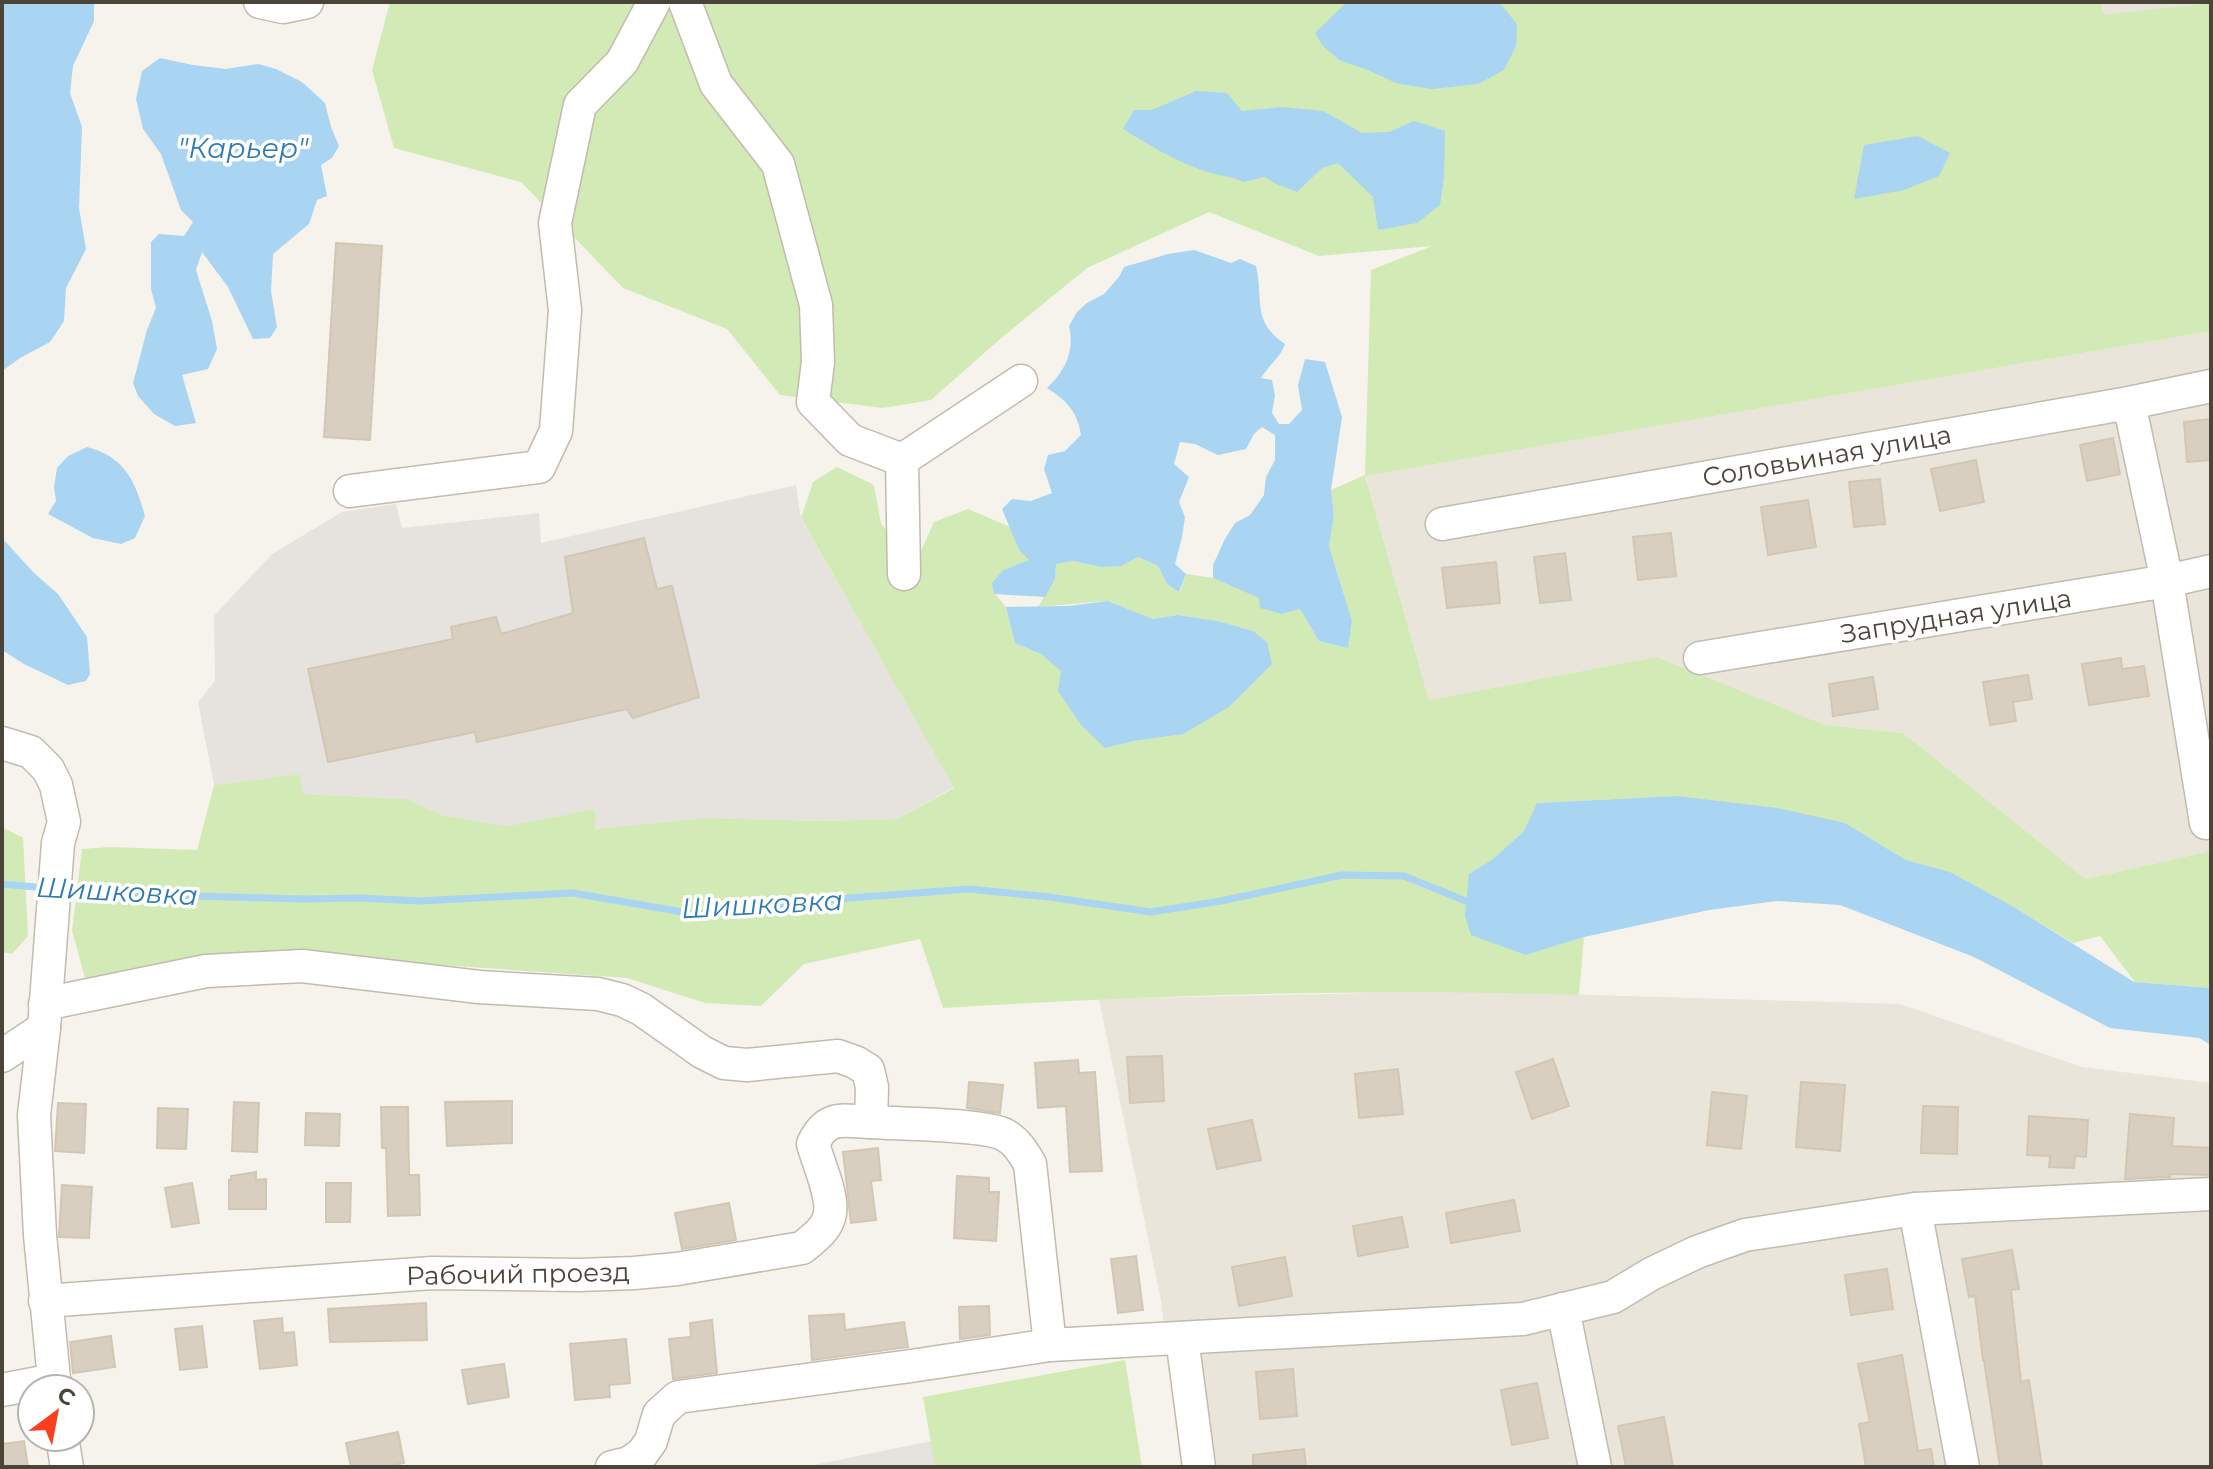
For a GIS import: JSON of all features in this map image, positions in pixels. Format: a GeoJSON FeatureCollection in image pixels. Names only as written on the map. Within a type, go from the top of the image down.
{"type":"FeatureCollection","features":[{"type":"Feature","properties":{"kind":"street"},"geometry":{"type":"LineString","coordinates":[[260,2],[283,7],[307,2]]}},
{"type":"Feature","properties":{"kind":"street"},"geometry":{"type":"LineString","coordinates":[[350,491],[539,467],[556,431],[565,310],[555,223],[580,105],[622,62],[654,2]]}},
{"type":"Feature","properties":{"kind":"street"},"geometry":{"type":"LineString","coordinates":[[685,2],[716,84],[778,164],[816,305],[818,362],[813,402],[850,440],[902,460]]}},
{"type":"Feature","properties":{"kind":"street"},"geometry":{"type":"LineString","coordinates":[[902,460],[1021,381]]}},
{"type":"Feature","properties":{"kind":"street","name":"Соловьиная улица"},"geometry":{"type":"LineString","coordinates":[[1442,524],[2211,386]]}},
{"type":"Feature","properties":{"kind":"street"},"geometry":{"type":"LineString","coordinates":[[2129,403],[2167,581],[2206,823]]}},
{"type":"Feature","properties":{"kind":"street"},"geometry":{"type":"LineString","coordinates":[[902,460],[904,574]]}},
{"type":"Feature","properties":{"kind":"street","name":"Запрудная улица"},"geometry":{"type":"LineString","coordinates":[[1700,658],[2167,581],[2211,571]]}},
{"type":"Feature","properties":{"kind":"street"},"geometry":{"type":"LineString","coordinates":[[2,743],[31,752],[48,769],[56,785],[64,822],[58,843],[34,1115],[45,1301],[54,1373]]}},
{"type":"Feature","properties":{"kind":"street"},"geometry":{"type":"LineString","coordinates":[[2,1056],[44,1016],[206,971],[302,966],[479,987],[598,994],[641,1009],[702,1052],[724,1063],[747,1065],[838,1056],[868,1070],[872,1087],[871,1122],[1002,1133],[1017,1144],[1030,1164],[1050,1345]]}},
{"type":"Feature","properties":{"kind":"street","name":"Рабочий проезд"},"geometry":{"type":"LineString","coordinates":[[45,1301],[432,1273],[634,1273],[802,1248],[824,1227],[830,1215],[830,1201],[813,1144],[820,1130],[833,1120],[871,1122]]}},
{"type":"Feature","properties":{"kind":"street"},"geometry":{"type":"LineString","coordinates":[[612,1467],[629,1463],[642,1454],[651,1441],[659,1414],[678,1397],[1050,1345],[1523,1319],[1613,1297],[1685,1258],[1745,1235],[1915,1209],[2211,1194]]}},
{"type":"Feature","properties":{"kind":"street"},"geometry":{"type":"LineString","coordinates":[[1915,1209],[1963,1467]]}},
{"type":"Feature","properties":{"kind":"street"},"geometry":{"type":"LineString","coordinates":[[1563,1309],[1595,1467]]}},
{"type":"Feature","properties":{"kind":"street"},"geometry":{"type":"LineString","coordinates":[[1182,1338],[1199,1467]]}},
{"type":"Feature","properties":{"kind":"shaded area"},"geometry":{"type":"Polygon","coordinates":[[[2100,2],[2211,2],[2211,3],[2103,16],[2100,2]]]}},
{"type":"Feature","properties":{"kind":"shaded area"},"geometry":{"type":"Polygon","coordinates":[[[2211,331],[2211,851],[2086,879],[1903,733],[1825,725],[1657,657],[1429,700],[1365,476],[2211,331]]]}},
{"type":"Feature","properties":{"kind":"shaded area"},"geometry":{"type":"Polygon","coordinates":[[[796,485],[801,519],[954,787],[897,819],[705,818],[594,829],[595,809],[507,826],[442,815],[407,799],[303,794],[300,774],[214,785],[198,702],[215,681],[214,616],[272,554],[342,512],[396,504],[402,528],[539,513],[541,543],[796,485]]]}},
{"type":"Feature","properties":{"kind":"shaded area"},"geometry":{"type":"Polygon","coordinates":[[[1459,991],[1900,1004],[2082,1067],[2211,1083],[2211,1467],[1181,1467],[1161,1301],[1099,999],[1459,991]]]}},
{"type":"Feature","properties":{"kind":"shaded area"},"geometry":{"type":"Polygon","coordinates":[[[941,1439],[946,1467],[804,1467],[941,1439]]]}},
{"type":"Feature","properties":{"kind":"green space"},"geometry":{"type":"Polygon","coordinates":[[[390,2],[2100,2],[2104,15],[2211,3],[2211,331],[1365,476],[1429,700],[1657,657],[1825,725],[1903,733],[2086,879],[2211,851],[2211,988],[2135,982],[2100,936],[2073,943],[1950,872],[1906,860],[1845,823],[1677,796],[1538,803],[1524,831],[1493,859],[1469,874],[1526,955],[1584,937],[1579,995],[1420,992],[1261,994],[943,1008],[920,939],[804,964],[761,1006],[705,1003],[627,978],[428,964],[300,951],[199,955],[85,978],[72,931],[82,849],[197,850],[214,785],[300,774],[303,794],[407,799],[442,815],[507,826],[595,809],[595,829],[705,818],[897,819],[954,788],[801,518],[813,482],[837,467],[874,485],[881,524],[916,562],[934,522],[968,509],[1010,527],[1019,550],[1030,560],[1003,570],[992,583],[995,594],[1006,607],[1015,643],[1041,654],[1062,671],[1105,748],[1139,740],[1229,707],[1271,664],[1253,631],[1218,621],[1179,615],[1153,619],[1108,601],[1038,607],[1055,579],[1056,564],[1073,561],[1102,567],[1120,566],[1138,557],[1158,566],[1167,584],[1180,592],[1186,574],[1213,578],[1260,598],[1282,614],[1300,609],[1319,641],[1348,647],[1352,621],[1329,546],[1334,515],[1331,490],[1365,475],[1371,270],[1432,246],[1319,256],[1209,212],[1087,268],[931,400],[883,408],[780,395],[727,329],[623,288],[521,182],[394,148],[372,70],[390,2]]]}},
{"type":"Feature","properties":{"kind":"green space"},"geometry":{"type":"Polygon","coordinates":[[[2,827],[23,838],[28,936],[12,954],[2,952],[2,827]]]}},
{"type":"Feature","properties":{"kind":"green space"},"geometry":{"type":"Polygon","coordinates":[[[1125,1360],[1142,1467],[935,1467],[923,1397],[1125,1360]]]}},
{"type":"Feature","properties":{"kind":"water"},"geometry":{"type":"Polygon","coordinates":[[[2,2],[94,2],[94,21],[73,66],[70,93],[82,127],[79,208],[86,249],[66,288],[64,321],[50,342],[2,371],[2,2]]]}},
{"type":"Feature","properties":{"kind":"water"},"geometry":{"type":"Polygon","coordinates":[[[1347,2],[1499,2],[1517,24],[1516,46],[1504,70],[1478,84],[1432,89],[1396,83],[1339,60],[1323,46],[1315,33],[1347,2]]]}},
{"type":"Feature","properties":{"kind":"water","name":"\"Карьер\""},"geometry":{"type":"Polygon","coordinates":[[[160,58],[226,69],[258,64],[276,69],[302,82],[325,103],[339,146],[332,158],[321,165],[327,196],[317,200],[309,224],[273,254],[271,291],[277,327],[270,338],[253,339],[228,287],[202,252],[196,270],[217,349],[208,369],[182,375],[196,423],[175,426],[154,414],[138,396],[133,383],[156,308],[151,289],[151,242],[159,234],[184,236],[193,222],[181,210],[161,154],[143,129],[136,99],[142,71],[160,58]]]}},
{"type":"Feature","properties":{"kind":"water"},"geometry":{"type":"Polygon","coordinates":[[[1196,91],[1227,93],[1242,111],[1283,107],[1323,111],[1362,133],[1389,132],[1414,121],[1445,131],[1440,205],[1417,223],[1378,230],[1373,197],[1338,163],[1322,168],[1297,192],[1265,177],[1244,182],[1202,170],[1171,157],[1123,129],[1134,110],[1152,110],[1196,91]]]}},
{"type":"Feature","properties":{"kind":"water"},"geometry":{"type":"Polygon","coordinates":[[[1918,136],[1950,153],[1939,176],[1904,190],[1854,199],[1864,145],[1918,136]]]}},
{"type":"Feature","properties":{"kind":"water"},"geometry":{"type":"Polygon","coordinates":[[[1194,250],[1231,263],[1240,259],[1256,266],[1263,318],[1267,327],[1285,344],[1261,378],[1272,380],[1275,395],[1272,413],[1279,424],[1289,424],[1302,410],[1298,385],[1305,359],[1325,362],[1342,417],[1331,490],[1334,515],[1329,546],[1352,621],[1348,648],[1319,641],[1300,609],[1282,614],[1260,608],[1259,598],[1213,578],[1213,565],[1225,539],[1235,523],[1250,515],[1264,495],[1266,477],[1275,460],[1275,435],[1262,427],[1246,449],[1218,455],[1195,444],[1180,442],[1174,464],[1189,477],[1179,502],[1185,517],[1175,564],[1186,574],[1179,592],[1167,584],[1158,566],[1138,557],[1121,566],[1102,567],[1073,561],[1056,564],[1055,579],[1045,597],[994,594],[992,583],[1003,570],[1029,560],[1019,550],[1002,509],[1012,499],[1031,501],[1052,493],[1044,469],[1048,455],[1065,451],[1081,435],[1070,407],[1047,388],[1067,360],[1071,344],[1069,326],[1077,312],[1104,294],[1124,267],[1194,250]]]}},
{"type":"Feature","properties":{"kind":"water"},"geometry":{"type":"Polygon","coordinates":[[[87,447],[111,457],[132,481],[145,516],[135,538],[121,544],[93,538],[48,514],[56,501],[54,487],[57,468],[68,456],[87,447]]]}},
{"type":"Feature","properties":{"kind":"water"},"geometry":{"type":"Polygon","coordinates":[[[2,538],[58,594],[87,637],[90,674],[86,681],[68,685],[2,650],[2,538]]]}},
{"type":"Feature","properties":{"kind":"water"},"geometry":{"type":"Polygon","coordinates":[[[1108,601],[1153,619],[1178,615],[1218,621],[1253,631],[1267,642],[1272,664],[1229,707],[1183,734],[1105,748],[1082,726],[1058,691],[1061,671],[1041,654],[1015,643],[1006,607],[1068,606],[1108,601]]]}},
{"type":"Feature","properties":{"kind":"water"},"geometry":{"type":"Polygon","coordinates":[[[1677,796],[1777,808],[1845,823],[1906,860],[1950,872],[2014,907],[2134,982],[2211,988],[2211,1045],[2199,1038],[2110,1028],[1974,957],[1840,905],[1777,901],[1709,910],[1584,937],[1526,955],[1471,935],[1465,916],[1469,874],[1493,859],[1524,831],[1537,803],[1677,796]]]}},
{"type":"Feature","properties":{"kind":"building"},"geometry":{"type":"Polygon","coordinates":[[[336,243],[382,246],[370,440],[324,437],[336,243]]]}},
{"type":"Feature","properties":{"kind":"building"},"geometry":{"type":"Polygon","coordinates":[[[2211,419],[2211,460],[2187,462],[2184,422],[2211,419]]]}},
{"type":"Feature","properties":{"kind":"building"},"geometry":{"type":"Polygon","coordinates":[[[2113,438],[2120,474],[2087,481],[2080,445],[2113,438]]]}},
{"type":"Feature","properties":{"kind":"building"},"geometry":{"type":"Polygon","coordinates":[[[1976,460],[1984,502],[1940,511],[1931,469],[1976,460]]]}},
{"type":"Feature","properties":{"kind":"building"},"geometry":{"type":"Polygon","coordinates":[[[1880,479],[1885,524],[1854,527],[1849,482],[1880,479]]]}},
{"type":"Feature","properties":{"kind":"building"},"geometry":{"type":"Polygon","coordinates":[[[1808,500],[1816,547],[1768,555],[1761,507],[1808,500]]]}},
{"type":"Feature","properties":{"kind":"building"},"geometry":{"type":"Polygon","coordinates":[[[1671,533],[1676,576],[1638,580],[1633,537],[1671,533]]]}},
{"type":"Feature","properties":{"kind":"building"},"geometry":{"type":"Polygon","coordinates":[[[644,538],[657,589],[672,586],[699,697],[633,718],[627,709],[477,742],[475,732],[328,762],[308,669],[453,639],[451,627],[496,617],[501,634],[573,613],[565,557],[644,538]]]}},
{"type":"Feature","properties":{"kind":"building"},"geometry":{"type":"Polygon","coordinates":[[[1565,553],[1571,600],[1540,603],[1534,557],[1565,553]]]}},
{"type":"Feature","properties":{"kind":"building"},"geometry":{"type":"Polygon","coordinates":[[[1496,562],[1500,603],[1447,608],[1442,568],[1496,562]]]}},
{"type":"Feature","properties":{"kind":"building"},"geometry":{"type":"Polygon","coordinates":[[[2121,658],[2122,669],[2144,666],[2149,696],[2089,705],[2082,664],[2121,658]]]}},
{"type":"Feature","properties":{"kind":"building"},"geometry":{"type":"Polygon","coordinates":[[[2028,675],[2032,699],[2013,702],[2016,721],[1990,725],[1983,682],[2028,675]]]}},
{"type":"Feature","properties":{"kind":"building"},"geometry":{"type":"Polygon","coordinates":[[[1873,677],[1878,709],[1833,716],[1829,684],[1873,677]]]}},
{"type":"Feature","properties":{"kind":"building"},"geometry":{"type":"Polygon","coordinates":[[[1162,1056],[1164,1101],[1130,1103],[1127,1057],[1162,1056]]]}},
{"type":"Feature","properties":{"kind":"building"},"geometry":{"type":"Polygon","coordinates":[[[1553,1059],[1569,1106],[1532,1119],[1516,1072],[1553,1059]]]}},
{"type":"Feature","properties":{"kind":"building"},"geometry":{"type":"Polygon","coordinates":[[[1078,1060],[1079,1073],[1095,1072],[1102,1171],[1070,1172],[1066,1106],[1038,1108],[1035,1063],[1078,1060]]]}},
{"type":"Feature","properties":{"kind":"building"},"geometry":{"type":"Polygon","coordinates":[[[1398,1069],[1403,1114],[1359,1118],[1355,1074],[1398,1069]]]}},
{"type":"Feature","properties":{"kind":"building"},"geometry":{"type":"Polygon","coordinates":[[[969,1082],[1003,1085],[1000,1113],[967,1108],[969,1082]]]}},
{"type":"Feature","properties":{"kind":"building"},"geometry":{"type":"Polygon","coordinates":[[[1801,1082],[1845,1085],[1840,1151],[1796,1147],[1801,1082]]]}},
{"type":"Feature","properties":{"kind":"building"},"geometry":{"type":"Polygon","coordinates":[[[1712,1092],[1747,1096],[1741,1149],[1707,1145],[1712,1092]]]}},
{"type":"Feature","properties":{"kind":"building"},"geometry":{"type":"Polygon","coordinates":[[[512,1101],[512,1143],[447,1146],[445,1102],[512,1101]]]}},
{"type":"Feature","properties":{"kind":"building"},"geometry":{"type":"Polygon","coordinates":[[[234,1102],[259,1103],[257,1152],[232,1151],[234,1102]]]}},
{"type":"Feature","properties":{"kind":"building"},"geometry":{"type":"Polygon","coordinates":[[[58,1103],[86,1104],[84,1153],[55,1151],[58,1103]]]}},
{"type":"Feature","properties":{"kind":"building"},"geometry":{"type":"Polygon","coordinates":[[[1923,1106],[1958,1107],[1957,1154],[1921,1153],[1923,1106]]]}},
{"type":"Feature","properties":{"kind":"building"},"geometry":{"type":"Polygon","coordinates":[[[381,1107],[408,1107],[409,1175],[419,1175],[420,1215],[388,1216],[381,1107]]]}},
{"type":"Feature","properties":{"kind":"building"},"geometry":{"type":"Polygon","coordinates":[[[158,1108],[188,1109],[186,1149],[157,1148],[158,1108]]]}},
{"type":"Feature","properties":{"kind":"building"},"geometry":{"type":"Polygon","coordinates":[[[306,1113],[340,1114],[339,1146],[305,1145],[306,1113]]]}},
{"type":"Feature","properties":{"kind":"building"},"geometry":{"type":"Polygon","coordinates":[[[2130,1114],[2174,1118],[2172,1146],[2211,1148],[2211,1175],[2170,1174],[2170,1177],[2125,1179],[2130,1114]]]}},
{"type":"Feature","properties":{"kind":"building"},"geometry":{"type":"Polygon","coordinates":[[[2029,1116],[2088,1120],[2086,1157],[2075,1156],[2074,1168],[2049,1167],[2050,1156],[2027,1155],[2029,1116]]]}},
{"type":"Feature","properties":{"kind":"building"},"geometry":{"type":"Polygon","coordinates":[[[1252,1120],[1261,1160],[1217,1169],[1208,1129],[1252,1120]]]}},
{"type":"Feature","properties":{"kind":"building"},"geometry":{"type":"Polygon","coordinates":[[[878,1148],[881,1180],[871,1181],[876,1220],[851,1223],[843,1152],[878,1148]]]}},
{"type":"Feature","properties":{"kind":"building"},"geometry":{"type":"Polygon","coordinates":[[[256,1172],[256,1180],[266,1179],[266,1209],[229,1209],[231,1176],[256,1172]]]}},
{"type":"Feature","properties":{"kind":"building"},"geometry":{"type":"Polygon","coordinates":[[[957,1176],[989,1178],[989,1192],[999,1192],[996,1241],[954,1238],[957,1176]]]}},
{"type":"Feature","properties":{"kind":"building"},"geometry":{"type":"Polygon","coordinates":[[[192,1183],[199,1223],[172,1227],[165,1188],[192,1183]]]}},
{"type":"Feature","properties":{"kind":"building"},"geometry":{"type":"Polygon","coordinates":[[[326,1183],[351,1183],[350,1222],[326,1222],[326,1183]]]}},
{"type":"Feature","properties":{"kind":"building"},"geometry":{"type":"Polygon","coordinates":[[[62,1185],[92,1187],[89,1238],[59,1237],[62,1185]]]}},
{"type":"Feature","properties":{"kind":"building"},"geometry":{"type":"Polygon","coordinates":[[[1514,1200],[1520,1231],[1451,1243],[1446,1213],[1514,1200]]]}},
{"type":"Feature","properties":{"kind":"building"},"geometry":{"type":"Polygon","coordinates":[[[729,1203],[736,1240],[682,1249],[675,1213],[729,1203]]]}},
{"type":"Feature","properties":{"kind":"building"},"geometry":{"type":"Polygon","coordinates":[[[1402,1217],[1408,1247],[1358,1256],[1353,1226],[1402,1217]]]}},
{"type":"Feature","properties":{"kind":"building"},"geometry":{"type":"Polygon","coordinates":[[[2012,1250],[2019,1289],[2011,1290],[2021,1382],[2029,1380],[2042,1467],[2000,1467],[1975,1296],[1969,1297],[1962,1259],[2012,1250]]]}},
{"type":"Feature","properties":{"kind":"building"},"geometry":{"type":"Polygon","coordinates":[[[1136,1256],[1143,1310],[1118,1313],[1111,1259],[1136,1256]]]}},
{"type":"Feature","properties":{"kind":"building"},"geometry":{"type":"Polygon","coordinates":[[[1285,1257],[1292,1296],[1239,1306],[1232,1267],[1285,1257]]]}},
{"type":"Feature","properties":{"kind":"building"},"geometry":{"type":"Polygon","coordinates":[[[1887,1269],[1893,1309],[1851,1315],[1845,1275],[1887,1269]]]}},
{"type":"Feature","properties":{"kind":"building"},"geometry":{"type":"Polygon","coordinates":[[[426,1303],[427,1340],[330,1342],[328,1309],[426,1303]]]}},
{"type":"Feature","properties":{"kind":"building"},"geometry":{"type":"Polygon","coordinates":[[[989,1306],[990,1335],[960,1339],[959,1307],[989,1306]]]}},
{"type":"Feature","properties":{"kind":"building"},"geometry":{"type":"Polygon","coordinates":[[[844,1314],[845,1330],[904,1322],[908,1347],[812,1360],[809,1316],[844,1314]]]}},
{"type":"Feature","properties":{"kind":"building"},"geometry":{"type":"Polygon","coordinates":[[[282,1318],[283,1333],[294,1332],[297,1365],[260,1369],[254,1321],[282,1318]]]}},
{"type":"Feature","properties":{"kind":"building"},"geometry":{"type":"Polygon","coordinates":[[[712,1320],[717,1373],[673,1379],[669,1339],[691,1337],[690,1323],[712,1320]]]}},
{"type":"Feature","properties":{"kind":"building"},"geometry":{"type":"Polygon","coordinates":[[[202,1326],[207,1367],[180,1370],[175,1329],[202,1326]]]}},
{"type":"Feature","properties":{"kind":"building"},"geometry":{"type":"Polygon","coordinates":[[[111,1336],[115,1367],[73,1373],[70,1342],[111,1336]]]}},
{"type":"Feature","properties":{"kind":"building"},"geometry":{"type":"Polygon","coordinates":[[[626,1339],[630,1383],[609,1385],[610,1397],[575,1400],[570,1344],[626,1339]]]}},
{"type":"Feature","properties":{"kind":"building"},"geometry":{"type":"Polygon","coordinates":[[[1902,1355],[1918,1451],[1931,1449],[1934,1467],[1866,1467],[1859,1424],[1870,1422],[1858,1364],[1902,1355]]]}},
{"type":"Feature","properties":{"kind":"building"},"geometry":{"type":"Polygon","coordinates":[[[504,1364],[509,1397],[468,1404],[462,1370],[504,1364]]]}},
{"type":"Feature","properties":{"kind":"building"},"geometry":{"type":"Polygon","coordinates":[[[1293,1369],[1297,1416],[1260,1419],[1256,1372],[1293,1369]]]}},
{"type":"Feature","properties":{"kind":"building"},"geometry":{"type":"Polygon","coordinates":[[[1537,1383],[1548,1438],[1512,1445],[1501,1390],[1537,1383]]]}},
{"type":"Feature","properties":{"kind":"building"},"geometry":{"type":"Polygon","coordinates":[[[1664,1417],[1673,1467],[1626,1467],[1618,1426],[1664,1417]]]}},
{"type":"Feature","properties":{"kind":"building"},"geometry":{"type":"Polygon","coordinates":[[[398,1432],[404,1463],[384,1467],[351,1467],[346,1443],[398,1432]]]}},
{"type":"Feature","properties":{"kind":"building"},"geometry":{"type":"Polygon","coordinates":[[[16,1442],[16,1453],[26,1453],[28,1467],[2,1467],[2,1444],[16,1442]]]}},
{"type":"Feature","properties":{"kind":"building"},"geometry":{"type":"Polygon","coordinates":[[[1304,1449],[1306,1467],[1253,1467],[1253,1455],[1304,1449]]]}},
{"type":"Feature","properties":{"kind":"waterway","name":"Шишковка"},"geometry":{"type":"LineString","coordinates":[[62,889],[119,894],[419,901],[573,893],[694,914],[969,889],[1151,912],[1221,901],[1342,875],[1404,876],[1466,901]]}},
{"type":"Feature","properties":{"kind":"waterway","name":"Шишковка"},"geometry":{"type":"LineString","coordinates":[[2,884],[46,888]]}}]}
